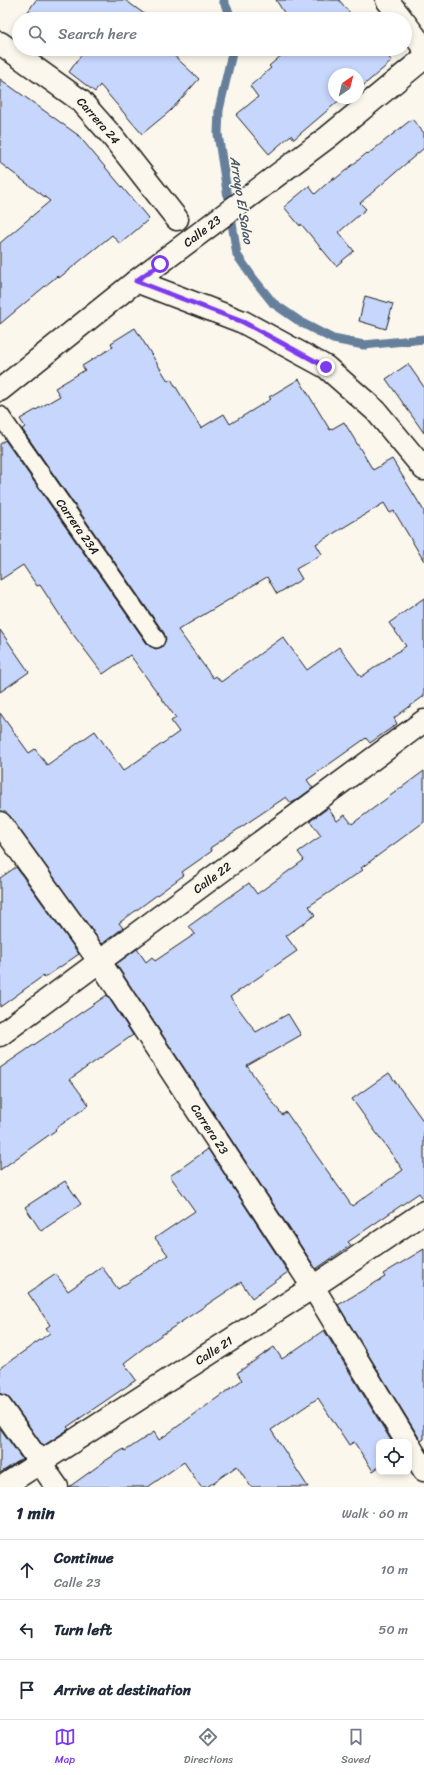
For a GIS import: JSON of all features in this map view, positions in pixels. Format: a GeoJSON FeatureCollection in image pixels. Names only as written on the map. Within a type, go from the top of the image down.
{"type":"FeatureCollection","features":[{"type":"Feature","properties":{"kind":"street"},"geometry":{"type":"LineString","coordinates":[[387,0],[396,12]]}},
{"type":"Feature","properties":{"kind":"street"},"geometry":{"type":"LineString","coordinates":[[412,32],[424,48]]}},
{"type":"Feature","properties":{"kind":"street","name":"Carrera 24"},"geometry":{"type":"LineString","coordinates":[[0,43],[12,52]]}},
{"type":"Feature","properties":{"kind":"street","name":"Carrera 24"},"geometry":{"type":"LineString","coordinates":[[18,56],[81,101],[112,136],[177,219]]}},
{"type":"Feature","properties":{"kind":"street","name":"Calle 23"},"geometry":{"type":"LineString","coordinates":[[0,390],[136,281],[328,137],[424,58]]}},
{"type":"Feature","properties":{"kind":"street"},"geometry":{"type":"LineString","coordinates":[[136,281],[243,322],[326,367],[376,411],[424,469]]}},
{"type":"Feature","properties":{"kind":"street","name":"Calle 22"},"geometry":{"type":"LineString","coordinates":[[0,1035],[424,721]]}},
{"type":"Feature","properties":{"kind":"street","name":"Carrera 23"},"geometry":{"type":"LineString","coordinates":[[0,823],[100,962],[313,1287],[405,1439]]}},
{"type":"Feature","properties":{"kind":"street","name":"Calle 21"},"geometry":{"type":"LineString","coordinates":[[2,1487],[313,1287],[424,1212]]}},
{"type":"Feature","properties":{"kind":"street"},"geometry":{"type":"LineString","coordinates":[[0,1406],[57,1487]]}},
{"type":"Feature","properties":{"kind":"street"},"geometry":{"type":"LineString","coordinates":[[412,1450],[424,1470]]}},
{"type":"Feature","properties":{"kind":"lane","name":"Carrera 23A"},"geometry":{"type":"LineString","coordinates":[[0,414],[156,639]]}},
{"type":"Feature","properties":{"kind":"building"},"geometry":{"type":"Polygon","coordinates":[[[36,0],[125,0],[142,12],[28,12],[36,0]]]}},
{"type":"Feature","properties":{"kind":"building"},"geometry":{"type":"Polygon","coordinates":[[[276,0],[339,0],[349,12],[284,12],[276,0]]]}},
{"type":"Feature","properties":{"kind":"building"},"geometry":{"type":"Polygon","coordinates":[[[81,56],[174,56],[199,79],[170,111],[142,134],[100,85],[95,92],[69,72],[81,56]]]}},
{"type":"Feature","properties":{"kind":"building"},"geometry":{"type":"Polygon","coordinates":[[[281,56],[387,56],[392,61],[364,85],[364,68],[328,68],[328,104],[335,104],[294,139],[291,135],[269,154],[236,115],[258,97],[250,86],[271,68],[269,66],[281,56]]]}},
{"type":"Feature","properties":{"kind":"building"},"geometry":{"type":"Polygon","coordinates":[[[0,79],[78,135],[149,219],[120,244],[112,235],[59,278],[57,276],[0,324],[0,243],[50,201],[0,163],[0,79]]]}},
{"type":"Feature","properties":{"kind":"building"},"geometry":{"type":"Polygon","coordinates":[[[412,119],[424,133],[424,148],[360,203],[366,209],[339,232],[354,251],[336,266],[301,224],[300,226],[284,207],[309,186],[315,194],[334,177],[334,180],[412,119]]]}},
{"type":"Feature","properties":{"kind":"building"},"geometry":{"type":"Polygon","coordinates":[[[365,296],[393,304],[386,329],[359,321],[365,296]]]}},
{"type":"Feature","properties":{"kind":"building"},"geometry":{"type":"Polygon","coordinates":[[[135,328],[168,381],[171,379],[201,428],[224,414],[230,424],[271,399],[269,397],[299,379],[330,430],[344,422],[373,470],[392,459],[424,511],[424,561],[394,511],[390,513],[384,503],[316,544],[322,554],[296,569],[302,579],[277,594],[267,577],[178,630],[213,678],[216,676],[221,682],[283,637],[307,670],[339,647],[361,677],[406,646],[389,623],[424,598],[424,696],[394,718],[397,724],[370,743],[366,738],[307,780],[313,788],[295,801],[291,803],[286,797],[210,848],[212,851],[182,872],[184,875],[119,923],[123,928],[102,944],[10,816],[5,812],[0,811],[0,713],[29,753],[35,749],[47,765],[95,731],[123,771],[179,732],[171,721],[176,718],[130,655],[103,674],[69,629],[40,585],[37,586],[23,565],[0,580],[0,444],[5,440],[148,645],[156,649],[162,647],[166,639],[164,633],[22,429],[25,427],[20,419],[60,396],[55,388],[85,370],[82,366],[113,347],[111,343],[135,328]]]}},
{"type":"Feature","properties":{"kind":"building"},"geometry":{"type":"Polygon","coordinates":[[[408,364],[424,387],[424,433],[386,379],[408,364]]]}},
{"type":"Feature","properties":{"kind":"building"},"geometry":{"type":"Polygon","coordinates":[[[0,630],[29,672],[0,692],[0,630]]]}},
{"type":"Feature","properties":{"kind":"building"},"geometry":{"type":"Polygon","coordinates":[[[424,771],[424,822],[361,868],[363,870],[309,906],[315,915],[286,936],[297,951],[230,997],[256,1032],[288,1014],[301,1035],[247,1066],[282,1115],[286,1112],[352,1206],[403,1170],[352,1099],[389,1073],[424,1122],[424,1200],[419,1193],[348,1242],[351,1245],[316,1269],[116,964],[137,949],[146,962],[152,957],[155,961],[195,934],[189,926],[249,883],[257,894],[304,860],[298,852],[321,836],[310,821],[328,808],[337,821],[345,815],[352,824],[424,771]]]}},
{"type":"Feature","properties":{"kind":"building"},"geometry":{"type":"Polygon","coordinates":[[[16,867],[79,954],[44,978],[43,976],[0,1007],[0,878],[16,867]]]}},
{"type":"Feature","properties":{"kind":"building"},"geometry":{"type":"Polygon","coordinates":[[[107,995],[133,1035],[70,1079],[89,1105],[0,1170],[0,1068],[107,995]]]}},
{"type":"Feature","properties":{"kind":"building"},"geometry":{"type":"Polygon","coordinates":[[[208,1149],[288,1272],[252,1298],[241,1282],[154,1340],[124,1363],[136,1380],[67,1427],[69,1429],[43,1446],[10,1399],[6,1395],[0,1394],[0,1368],[50,1333],[46,1328],[50,1325],[28,1293],[56,1274],[68,1291],[102,1267],[118,1289],[168,1255],[155,1238],[195,1211],[170,1176],[208,1149]]]}},
{"type":"Feature","properties":{"kind":"building"},"geometry":{"type":"Polygon","coordinates":[[[65,1181],[81,1204],[41,1231],[25,1207],[65,1181]]]}},
{"type":"Feature","properties":{"kind":"building"},"geometry":{"type":"Polygon","coordinates":[[[424,1249],[424,1439],[421,1441],[338,1305],[385,1277],[383,1274],[424,1249]]]}},
{"type":"Feature","properties":{"kind":"building"},"geometry":{"type":"Polygon","coordinates":[[[324,1330],[390,1439],[376,1439],[376,1469],[373,1471],[354,1442],[349,1445],[318,1398],[271,1430],[308,1487],[251,1487],[237,1466],[207,1487],[201,1487],[184,1462],[148,1487],[69,1487],[105,1461],[124,1449],[125,1451],[154,1432],[159,1440],[242,1380],[237,1373],[274,1347],[282,1359],[324,1330]]]}},
{"type":"Feature","properties":{"kind":"building"},"geometry":{"type":"Polygon","coordinates":[[[0,1428],[22,1459],[0,1473],[0,1428]]]}},
{"type":"Feature","properties":{"kind":"waterway","name":"Arroyo El Salao"},"geometry":{"type":"LineString","coordinates":[[223,0],[229,12]]}},
{"type":"Feature","properties":{"kind":"waterway","name":"Arroyo El Salao"},"geometry":{"type":"LineString","coordinates":[[231,56],[219,110],[218,134],[237,255],[273,303],[302,323],[333,339],[364,345],[424,339]]}},
{"type":"Feature","properties":{"kind":"route"},"geometry":{"type":"LineString","coordinates":[[160,264],[136,281],[243,322],[326,367]]}}]}
